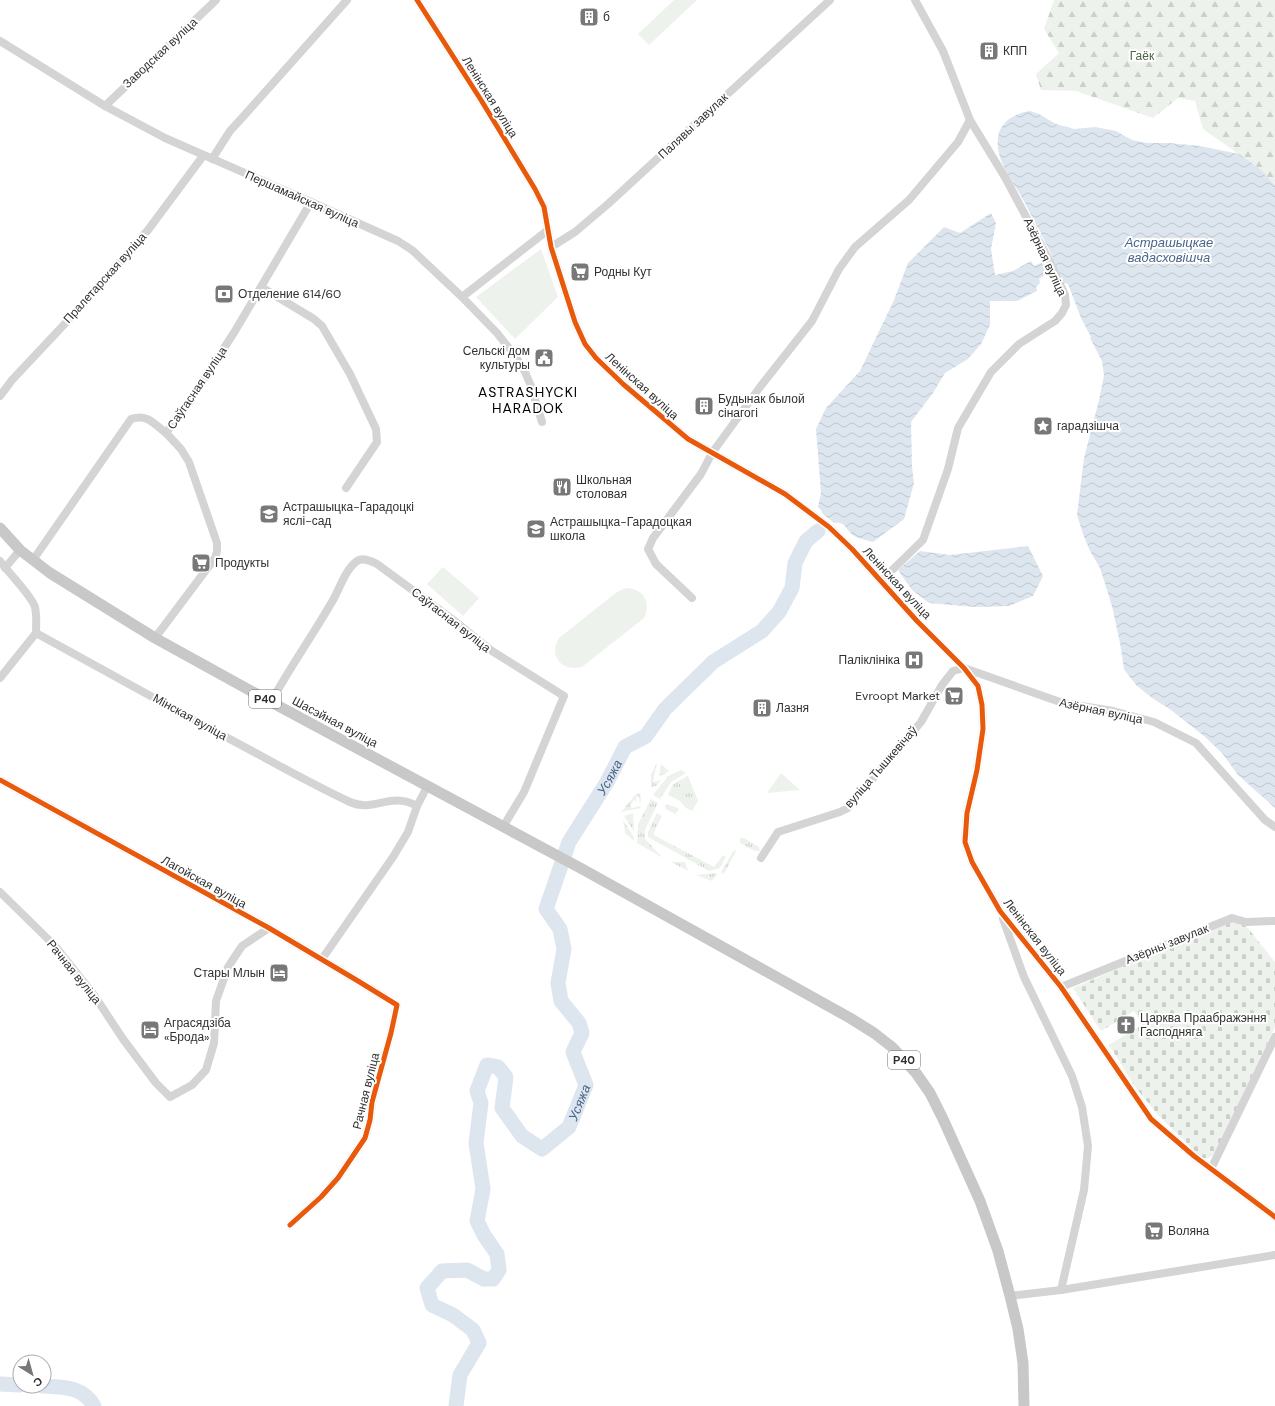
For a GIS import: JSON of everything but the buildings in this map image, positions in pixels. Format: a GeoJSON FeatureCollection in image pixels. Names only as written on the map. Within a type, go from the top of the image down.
{"type":"FeatureCollection","features":[{"type":"Feature","properties":{"kind":"main road","name":"Шасэйная вуліца"},"geometry":{"type":"LineString","coordinates":[[0,528],[20,550],[33,560],[80,593],[155,638],[427,787],[584,870],[850,1018],[874,1033],[892,1047],[916,1073],[930,1093],[988,1220],[1010,1296]]}},
{"type":"Feature","properties":{"kind":"main road","name":"Р40"},"geometry":{"type":"LineString","coordinates":[[1010,1296],[1023,1363],[1024,1406]]}},
{"type":"Feature","properties":{"kind":"street","name":"Заводская вуліца"},"geometry":{"type":"LineString","coordinates":[[105,106],[216,0]]}},
{"type":"Feature","properties":{"kind":"street"},"geometry":{"type":"LineString","coordinates":[[212,159],[236,125],[347,0]]}},
{"type":"Feature","properties":{"kind":"street","name":"Ленінская вуліца"},"geometry":{"type":"LineString","coordinates":[[417,0],[481,100],[535,189],[544,207],[551,247],[575,322],[585,344],[596,358],[623,384],[688,439],[785,494],[829,527],[852,549],[964,668],[978,686],[982,705],[983,729],[977,770],[967,813],[965,842],[972,862],[1000,911],[1061,987],[1151,1119],[1211,1169],[1275,1217]]}},
{"type":"Feature","properties":{"kind":"street","name":"Палявы завулак"},"geometry":{"type":"LineString","coordinates":[[551,247],[575,232],[608,204],[830,0]]}},
{"type":"Feature","properties":{"kind":"street","name":"Азёрная вуліца"},"geometry":{"type":"LineString","coordinates":[[881,581],[923,540],[948,469],[958,428],[991,372],[1019,344],[1055,321],[1062,313],[1066,305],[1066,295],[1049,260],[1006,179],[970,120],[943,51],[915,0]]}},
{"type":"Feature","properties":{"kind":"street","name":"Першамайская вуліца"},"geometry":{"type":"LineString","coordinates":[[0,41],[105,106],[164,138],[398,241],[412,250],[462,297],[497,333],[516,357],[531,386],[542,422]]}},
{"type":"Feature","properties":{"kind":"street"},"geometry":{"type":"LineString","coordinates":[[692,598],[656,564],[648,550],[653,538],[701,474],[712,453],[760,387],[812,321],[839,269],[855,247],[909,200],[958,142],[970,120]]}},
{"type":"Feature","properties":{"kind":"street","name":"Пралетарская вуліца"},"geometry":{"type":"LineString","coordinates":[[0,396],[12,380],[74,314],[148,230],[204,156]]}},
{"type":"Feature","properties":{"kind":"street","name":"Саўгасная вуліца"},"geometry":{"type":"LineString","coordinates":[[33,560],[130,419],[140,417],[144,418],[166,433],[208,374],[235,331],[311,202]]}},
{"type":"Feature","properties":{"kind":"street"},"geometry":{"type":"LineString","coordinates":[[462,297],[548,230]]}},
{"type":"Feature","properties":{"kind":"street"},"geometry":{"type":"LineString","coordinates":[[261,287],[314,319],[322,326],[350,374],[376,429],[377,442],[346,488]]}},
{"type":"Feature","properties":{"kind":"street"},"geometry":{"type":"LineString","coordinates":[[155,638],[214,558],[218,543],[189,462],[181,448],[166,433]]}},
{"type":"Feature","properties":{"kind":"street"},"geometry":{"type":"LineString","coordinates":[[0,678],[36,633],[35,606],[29,596],[3,565],[20,550]]}},
{"type":"Feature","properties":{"kind":"street","name":"Саўгасная вуліца"},"geometry":{"type":"LineString","coordinates":[[271,702],[334,600],[351,567],[362,559],[369,560],[377,564],[456,622],[492,651],[564,696],[524,792],[503,827]]}},
{"type":"Feature","properties":{"kind":"street","name":"Мінская вуліца"},"geometry":{"type":"LineString","coordinates":[[36,633],[304,779],[355,804],[372,805],[396,800],[408,801],[417,806]]}},
{"type":"Feature","properties":{"kind":"street","name":"Азёрная вуліца"},"geometry":{"type":"LineString","coordinates":[[964,668],[1063,703],[1112,711],[1154,722],[1196,743],[1266,820],[1275,827]]}},
{"type":"Feature","properties":{"kind":"street","name":"вуліца Тышкевічаў"},"geometry":{"type":"LineString","coordinates":[[761,858],[778,832],[848,808],[921,722],[942,685],[953,671],[964,668]]}},
{"type":"Feature","properties":{"kind":"street","name":"Лагойская вуліца"},"geometry":{"type":"LineString","coordinates":[[0,780],[269,928],[322,959],[396,1006]]}},
{"type":"Feature","properties":{"kind":"street"},"geometry":{"type":"LineString","coordinates":[[322,959],[397,851],[408,832],[417,806],[427,787]]}},
{"type":"Feature","properties":{"kind":"street","name":"Рачная вуліца"},"geometry":{"type":"LineString","coordinates":[[0,892],[55,946],[94,995],[123,1039],[156,1083],[170,1097],[192,1085],[206,1070],[214,1043],[216,1001],[228,967],[242,946],[269,928]]}},
{"type":"Feature","properties":{"kind":"street"},"geometry":{"type":"LineString","coordinates":[[1000,911],[1024,977],[1072,1076],[1082,1107],[1088,1146],[1084,1190],[1061,1290]]}},
{"type":"Feature","properties":{"kind":"street","name":"Азёрны завулак"},"geometry":{"type":"LineString","coordinates":[[1061,987],[1232,918],[1246,922],[1275,921]]}},
{"type":"Feature","properties":{"kind":"street","name":"Рачная вуліца"},"geometry":{"type":"LineString","coordinates":[[290,1225],[321,1197],[338,1178],[364,1138],[370,1120],[372,1102],[391,1033],[396,1006]]}},
{"type":"Feature","properties":{"kind":"street"},"geometry":{"type":"LineString","coordinates":[[1211,1169],[1275,1036]]}},
{"type":"Feature","properties":{"kind":"street"},"geometry":{"type":"LineString","coordinates":[[1010,1296],[1061,1290],[1275,1255]]}},
{"type":"Feature","properties":{"kind":"green space"},"geometry":{"type":"Polygon","coordinates":[[[674,0],[697,0],[649,45],[638,34],[674,0]]]}},
{"type":"Feature","properties":{"kind":"green space","name":"Гаёк"},"geometry":{"type":"Polygon","coordinates":[[[1054,0],[1275,0],[1275,185],[1260,169],[1203,129],[1195,101],[1178,98],[1153,118],[1076,91],[1041,90],[1036,74],[1059,53],[1044,29],[1054,0]]]}},
{"type":"Feature","properties":{"kind":"green space"},"geometry":{"type":"Polygon","coordinates":[[[541,249],[558,297],[515,339],[476,297],[541,249]]]}},
{"type":"Feature","properties":{"kind":"green space"},"geometry":{"type":"Polygon","coordinates":[[[443,567],[479,598],[463,616],[427,584],[443,567]]]}},
{"type":"Feature","properties":{"kind":"green space"},"geometry":{"type":"Polygon","coordinates":[[[626,588],[637,591],[644,597],[647,607],[644,618],[582,667],[575,668],[563,665],[556,656],[555,651],[559,638],[617,592],[626,588]]]}},
{"type":"Feature","properties":{"kind":"green space"},"geometry":{"type":"Polygon","coordinates":[[[657,763],[653,782],[661,780],[656,786],[651,787],[651,774],[657,763]]]}},
{"type":"Feature","properties":{"kind":"green space"},"geometry":{"type":"Polygon","coordinates":[[[661,764],[669,771],[659,777],[661,764]]]}},
{"type":"Feature","properties":{"kind":"green space"},"geometry":{"type":"Polygon","coordinates":[[[681,770],[686,773],[671,782],[660,799],[653,795],[668,776],[681,770]]]}},
{"type":"Feature","properties":{"kind":"green space"},"geometry":{"type":"Polygon","coordinates":[[[781,773],[800,790],[767,793],[781,773]]]}},
{"type":"Feature","properties":{"kind":"green space"},"geometry":{"type":"Polygon","coordinates":[[[688,776],[698,801],[692,811],[686,808],[680,801],[668,795],[673,784],[688,776]]]}},
{"type":"Feature","properties":{"kind":"green space"},"geometry":{"type":"Polygon","coordinates":[[[640,793],[641,802],[640,803],[638,795],[636,798],[637,802],[634,800],[630,806],[632,808],[640,806],[641,808],[621,812],[635,795],[640,793]]]}},
{"type":"Feature","properties":{"kind":"green space"},"geometry":{"type":"Polygon","coordinates":[[[651,799],[658,803],[645,830],[645,839],[663,858],[637,843],[638,824],[651,799]]]}},
{"type":"Feature","properties":{"kind":"green space"},"geometry":{"type":"Polygon","coordinates":[[[666,804],[678,808],[678,811],[675,814],[666,809],[666,804]]]}},
{"type":"Feature","properties":{"kind":"green space"},"geometry":{"type":"Polygon","coordinates":[[[633,813],[634,832],[624,816],[633,813]]]}},
{"type":"Feature","properties":{"kind":"green space"},"geometry":{"type":"Polygon","coordinates":[[[657,813],[662,816],[654,835],[714,867],[723,855],[726,857],[720,868],[709,871],[648,837],[648,832],[657,813]]]}},
{"type":"Feature","properties":{"kind":"green space"},"geometry":{"type":"Polygon","coordinates":[[[623,820],[634,837],[634,841],[625,833],[623,820]]]}},
{"type":"Feature","properties":{"kind":"green space"},"geometry":{"type":"Polygon","coordinates":[[[741,838],[744,838],[759,847],[760,851],[755,851],[740,843],[741,838]]]}},
{"type":"Feature","properties":{"kind":"green space"},"geometry":{"type":"Polygon","coordinates":[[[734,850],[736,851],[724,874],[721,872],[734,850]]]}},
{"type":"Feature","properties":{"kind":"green space"},"geometry":{"type":"Polygon","coordinates":[[[671,862],[685,862],[688,871],[671,862]]]}},
{"type":"Feature","properties":{"kind":"green space"},"geometry":{"type":"Polygon","coordinates":[[[717,873],[712,881],[696,875],[717,873]]]}},
{"type":"Feature","properties":{"kind":"green space"},"geometry":{"type":"Polygon","coordinates":[[[1231,920],[1240,922],[1247,927],[1275,962],[1275,1027],[1216,1152],[1211,1157],[1206,1158],[1201,1157],[1158,1115],[1136,1088],[1109,1045],[1143,1024],[1134,1011],[1101,1031],[1073,988],[1231,920]]]}},
{"type":"Feature","properties":{"kind":"water","name":"Астрашыцкае вадасховішча"},"geometry":{"type":"Polygon","coordinates":[[[1030,111],[1039,114],[1056,124],[1074,129],[1095,127],[1116,131],[1132,140],[1147,143],[1169,143],[1200,146],[1239,154],[1260,169],[1275,185],[1275,808],[1238,775],[1222,753],[1204,736],[1136,685],[1124,669],[1112,606],[1100,568],[1090,551],[1077,515],[1084,458],[1104,375],[1102,361],[1081,318],[1068,284],[1064,283],[1059,274],[1043,237],[1005,169],[998,147],[999,132],[1007,120],[1021,113],[1030,111]]]}},
{"type":"Feature","properties":{"kind":"water"},"geometry":{"type":"Polygon","coordinates":[[[991,213],[996,223],[991,249],[995,275],[1013,271],[1031,261],[1034,266],[1043,262],[1048,273],[1039,279],[1040,283],[1036,287],[1037,291],[1017,301],[990,301],[990,325],[981,344],[968,359],[945,373],[933,393],[911,422],[912,467],[914,483],[904,519],[873,542],[856,537],[841,523],[834,523],[822,513],[818,507],[821,493],[816,429],[826,408],[860,371],[894,300],[908,263],[944,227],[960,233],[991,213]]]}},
{"type":"Feature","properties":{"kind":"water"},"geometry":{"type":"Polygon","coordinates":[[[1028,546],[1043,576],[1033,596],[1009,606],[975,607],[929,603],[912,590],[898,570],[920,551],[950,555],[1028,546]]]}},
{"type":"Feature","properties":{"kind":"waterway","name":"Усяжа"},"geometry":{"type":"LineString","coordinates":[[456,1406],[460,1375],[479,1343],[473,1330],[453,1315],[432,1305],[427,1288],[442,1271],[467,1270],[484,1279],[493,1279],[499,1270],[497,1254],[484,1235],[477,1221],[483,1189],[476,1143],[481,1103],[477,1091],[487,1065],[498,1067],[506,1077],[502,1108],[522,1136],[542,1149],[569,1127],[586,1085],[573,1052],[582,1033],[579,1023],[561,1001],[558,983],[564,949],[560,929],[546,909],[569,842],[607,782],[625,747],[646,736],[665,709],[713,662],[762,631],[779,612],[792,588],[795,563],[806,541],[818,531]]}},
{"type":"Feature","properties":{"kind":"waterway","name":"Усяжа"},"geometry":{"type":"LineString","coordinates":[[0,1384],[12,1385]]}},
{"type":"Feature","properties":{"kind":"waterway","name":"Усяжа"},"geometry":{"type":"LineString","coordinates":[[52,1386],[64,1387],[78,1391],[89,1399],[94,1406]]}},
{"type":"Feature","properties":{"kind":"cycle path"},"geometry":{"type":"LineString","coordinates":[[417,0],[481,100],[535,189],[544,207],[551,247],[575,322],[585,344],[596,358],[623,384],[688,439],[785,494],[829,527],[852,549],[917,621],[964,668],[978,686],[982,705],[983,729],[977,770],[967,813],[965,842],[972,862],[1000,911],[1061,987],[1151,1119],[1194,1156],[1275,1217]]}},
{"type":"Feature","properties":{"kind":"cycle path"},"geometry":{"type":"LineString","coordinates":[[0,780],[269,928],[397,1005],[372,1102],[370,1120],[365,1138],[338,1178],[321,1197],[290,1225]]}},
{"type":"Feature","properties":{"kind":"place","name":"б"},"geometry":{"type":"Point","coordinates":[589,17]}},
{"type":"Feature","properties":{"kind":"place","name":"КПП"},"geometry":{"type":"Point","coordinates":[989,51]}},
{"type":"Feature","properties":{"kind":"place","name":"Родны Кут"},"geometry":{"type":"Point","coordinates":[580,272]}},
{"type":"Feature","properties":{"kind":"place","name":"Отделение 614/60"},"geometry":{"type":"Point","coordinates":[224,294]}},
{"type":"Feature","properties":{"kind":"place","name":"Сельскі дом культуры"},"geometry":{"type":"Point","coordinates":[544,358]}},
{"type":"Feature","properties":{"kind":"place","name":"Будынак былой сінагогі"},"geometry":{"type":"Point","coordinates":[704,406]}},
{"type":"Feature","properties":{"kind":"place","name":"гарадзішча"},"geometry":{"type":"Point","coordinates":[1043,426]}},
{"type":"Feature","properties":{"kind":"place","name":"Школьная столовая"},"geometry":{"type":"Point","coordinates":[562,487]}},
{"type":"Feature","properties":{"kind":"place","name":"Астрашыцка-Гарадоцкі яслі-сад"},"geometry":{"type":"Point","coordinates":[269,514]}},
{"type":"Feature","properties":{"kind":"place","name":"Астрашыцка-Гарадоцкая школа"},"geometry":{"type":"Point","coordinates":[536,529]}},
{"type":"Feature","properties":{"kind":"place","name":"Продукты"},"geometry":{"type":"Point","coordinates":[201,563]}},
{"type":"Feature","properties":{"kind":"place","name":"Паліклініка"},"geometry":{"type":"Point","coordinates":[914,660]}},
{"type":"Feature","properties":{"kind":"place","name":"Evroopt Market"},"geometry":{"type":"Point","coordinates":[954,696]}},
{"type":"Feature","properties":{"kind":"place","name":"Лазня"},"geometry":{"type":"Point","coordinates":[762,708]}},
{"type":"Feature","properties":{"kind":"place","name":"Стары Млын"},"geometry":{"type":"Point","coordinates":[279,973]}},
{"type":"Feature","properties":{"kind":"place","name":"Царква Праабражэння Гасподняга"},"geometry":{"type":"Point","coordinates":[1126,1025]}},
{"type":"Feature","properties":{"kind":"place","name":"Аграсядзіба «Брода»"},"geometry":{"type":"Point","coordinates":[150,1030]}},
{"type":"Feature","properties":{"kind":"place","name":"Воляна"},"geometry":{"type":"Point","coordinates":[1154,1231]}},
{"type":"Feature","properties":{"kind":"district","name":"ASTRASHYCKI HARADOK"},"geometry":{"type":"Point","coordinates":[528,400]}}]}
